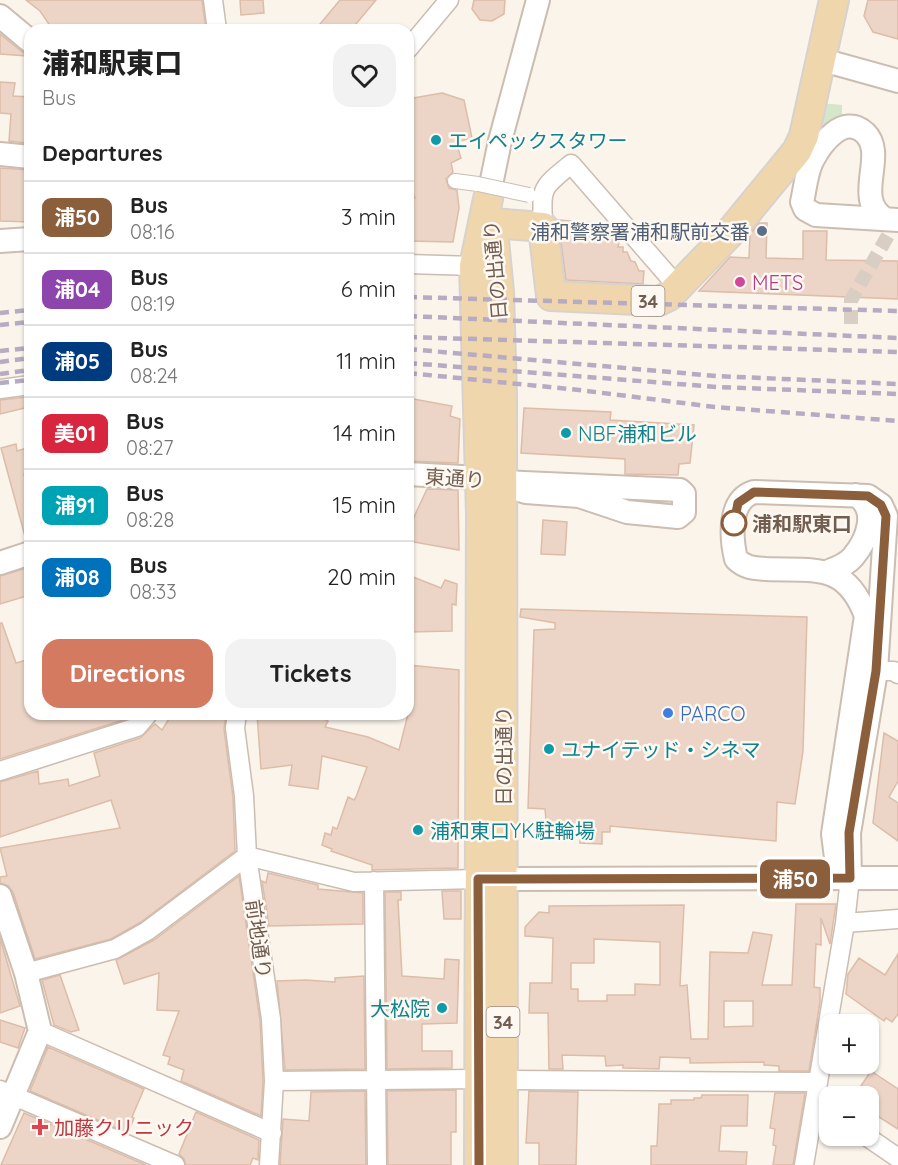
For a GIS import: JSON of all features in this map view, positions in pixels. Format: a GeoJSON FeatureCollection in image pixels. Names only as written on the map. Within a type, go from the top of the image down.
{"type":"FeatureCollection","features":[{"type":"Feature","properties":{"kind":"main road","name":"34"},"geometry":{"type":"LineString","coordinates":[[543,227],[551,296],[659,301],[678,287],[766,192],[805,156],[806,127],[819,59],[834,0]]}},
{"type":"Feature","properties":{"kind":"main road"},"geometry":{"type":"LineString","coordinates":[[486,202],[543,227]]}},
{"type":"Feature","properties":{"kind":"main road","name":"日の出通り"},"geometry":{"type":"LineString","coordinates":[[486,202],[474,266],[491,480]]}},
{"type":"Feature","properties":{"kind":"main road","name":"日の出通り"},"geometry":{"type":"LineString","coordinates":[[486,202],[499,292],[491,480],[490,879],[491,1079],[503,1165]]}},
{"type":"Feature","properties":{"kind":"main road","name":"日の出通り"},"geometry":{"type":"LineString","coordinates":[[479,1165],[491,1079]]}},
{"type":"Feature","properties":{"kind":"street"},"geometry":{"type":"LineString","coordinates":[[213,0],[216,24]]}},
{"type":"Feature","properties":{"kind":"street"},"geometry":{"type":"LineString","coordinates":[[414,42],[449,0]]}},
{"type":"Feature","properties":{"kind":"street"},"geometry":{"type":"LineString","coordinates":[[486,202],[538,0]]}},
{"type":"Feature","properties":{"kind":"street"},"geometry":{"type":"LineString","coordinates":[[0,16],[24,36]]}},
{"type":"Feature","properties":{"kind":"street"},"geometry":{"type":"LineString","coordinates":[[819,59],[898,81]]}},
{"type":"Feature","properties":{"kind":"street"},"geometry":{"type":"LineString","coordinates":[[845,126],[865,133],[870,141],[872,152],[871,201],[877,214],[892,219],[810,213],[802,202],[805,156],[836,130],[845,126]]}},
{"type":"Feature","properties":{"kind":"street"},"geometry":{"type":"LineString","coordinates":[[0,154],[24,156]]}},
{"type":"Feature","properties":{"kind":"street"},"geometry":{"type":"LineString","coordinates":[[543,227],[542,191],[545,185],[571,164],[678,287]]}},
{"type":"Feature","properties":{"kind":"street"},"geometry":{"type":"LineString","coordinates":[[456,182],[486,202],[529,195]]}},
{"type":"Feature","properties":{"kind":"street"},"geometry":{"type":"LineString","coordinates":[[0,241],[24,239]]}},
{"type":"Feature","properties":{"kind":"street"},"geometry":{"type":"LineString","coordinates":[[414,264],[474,266]]}},
{"type":"Feature","properties":{"kind":"street"},"geometry":{"type":"LineString","coordinates":[[0,389],[24,386]]}},
{"type":"Feature","properties":{"kind":"street","name":"東通り"},"geometry":{"type":"LineString","coordinates":[[414,474],[680,490],[684,494],[684,512],[678,517],[671,518],[637,513],[579,496],[526,492],[491,480]]}},
{"type":"Feature","properties":{"kind":"street"},"geometry":{"type":"LineString","coordinates":[[819,1088],[818,1082],[845,923],[850,878],[849,833],[887,673],[873,616],[842,579],[829,571],[751,568],[741,565],[736,559],[734,549],[736,509],[741,498],[754,492],[855,494],[876,500],[886,516],[890,569],[873,616],[833,834],[836,858],[850,878]]}},
{"type":"Feature","properties":{"kind":"street"},"geometry":{"type":"LineString","coordinates":[[829,571],[853,557],[865,539],[870,522],[869,509],[865,500],[855,494]]}},
{"type":"Feature","properties":{"kind":"street"},"geometry":{"type":"LineString","coordinates":[[0,563],[24,555]]}},
{"type":"Feature","properties":{"kind":"street"},"geometry":{"type":"LineString","coordinates":[[0,771],[137,727],[143,720]]}},
{"type":"Feature","properties":{"kind":"street","name":"前地通り"},"geometry":{"type":"LineString","coordinates":[[236,720],[247,856],[270,1019],[274,1081],[269,1165]]}},
{"type":"Feature","properties":{"kind":"street"},"geometry":{"type":"LineString","coordinates":[[26,973],[115,949],[147,931],[247,856],[354,882],[490,879],[898,878]]}},
{"type":"Feature","properties":{"kind":"street"},"geometry":{"type":"LineString","coordinates":[[375,880],[376,1165]]}},
{"type":"Feature","properties":{"kind":"street"},"geometry":{"type":"LineString","coordinates":[[0,896],[26,973],[40,1031],[7,1093],[0,1127]]}},
{"type":"Feature","properties":{"kind":"street"},"geometry":{"type":"LineString","coordinates":[[845,923],[898,919]]}},
{"type":"Feature","properties":{"kind":"street"},"geometry":{"type":"LineString","coordinates":[[40,1031],[272,1133]]}},
{"type":"Feature","properties":{"kind":"street"},"geometry":{"type":"LineString","coordinates":[[274,1081],[491,1079],[818,1082]]}},
{"type":"Feature","properties":{"kind":"street"},"geometry":{"type":"LineString","coordinates":[[7,1093],[168,1164]]}},
{"type":"Feature","properties":{"kind":"street"},"geometry":{"type":"LineString","coordinates":[[804,1165],[819,1116]]}},
{"type":"Feature","properties":{"kind":"street"},"geometry":{"type":"LineString","coordinates":[[879,1145],[898,1158]]}},
{"type":"Feature","properties":{"kind":"green space"},"geometry":{"type":"Polygon","coordinates":[[[821,103],[842,105],[842,116],[829,123],[814,148],[821,103]]]}},
{"type":"Feature","properties":{"kind":"building"},"geometry":{"type":"Polygon","coordinates":[[[26,0],[202,0],[205,24],[49,24],[40,11],[26,0]]]}},
{"type":"Feature","properties":{"kind":"building"},"geometry":{"type":"Polygon","coordinates":[[[240,0],[263,0],[264,13],[241,15],[240,0]]]}},
{"type":"Feature","properties":{"kind":"building"},"geometry":{"type":"Polygon","coordinates":[[[340,0],[376,0],[356,24],[320,24],[340,0]]]}},
{"type":"Feature","properties":{"kind":"building"},"geometry":{"type":"Polygon","coordinates":[[[474,0],[505,0],[504,14],[492,21],[480,20],[472,9],[474,0]]]}},
{"type":"Feature","properties":{"kind":"building"},"geometry":{"type":"Polygon","coordinates":[[[868,0],[898,0],[898,39],[873,32],[864,16],[868,0]]]}},
{"type":"Feature","properties":{"kind":"building"},"geometry":{"type":"Polygon","coordinates":[[[0,34],[24,53],[24,56],[0,54],[0,34]]]}},
{"type":"Feature","properties":{"kind":"building"},"geometry":{"type":"Polygon","coordinates":[[[0,82],[15,83],[13,96],[24,97],[24,143],[9,141],[11,114],[0,113],[0,82]]]}},
{"type":"Feature","properties":{"kind":"building","name":"エイペックスタワー"},"geometry":{"type":"Polygon","coordinates":[[[442,93],[464,100],[472,138],[456,142],[461,158],[451,163],[453,172],[446,179],[449,188],[457,190],[459,208],[453,242],[414,241],[414,98],[442,93]]]}},
{"type":"Feature","properties":{"kind":"building"},"geometry":{"type":"Polygon","coordinates":[[[0,168],[24,170],[24,222],[0,221],[0,168]]]}},
{"type":"Feature","properties":{"kind":"building"},"geometry":{"type":"Polygon","coordinates":[[[558,220],[608,224],[614,231],[613,242],[619,242],[618,247],[623,247],[623,252],[627,252],[639,271],[644,271],[643,284],[566,280],[558,220]]]}},
{"type":"Feature","properties":{"kind":"building"},"geometry":{"type":"Polygon","coordinates":[[[759,223],[767,223],[766,258],[803,259],[803,231],[827,231],[826,260],[898,261],[898,299],[699,291],[730,257],[749,258],[750,234],[759,223]]]}},
{"type":"Feature","properties":{"kind":"building"},"geometry":{"type":"Polygon","coordinates":[[[24,397],[24,408],[0,414],[0,400],[24,397]]]}},
{"type":"Feature","properties":{"kind":"building"},"geometry":{"type":"Polygon","coordinates":[[[414,399],[452,406],[450,416],[460,419],[458,463],[414,461],[414,399]]]}},
{"type":"Feature","properties":{"kind":"building"},"geometry":{"type":"Polygon","coordinates":[[[524,408],[611,412],[610,420],[694,425],[690,463],[679,464],[678,475],[625,474],[625,459],[521,453],[524,408]]]}},
{"type":"Feature","properties":{"kind":"building"},"geometry":{"type":"Polygon","coordinates":[[[16,444],[17,451],[24,449],[24,533],[1,448],[16,444]]]}},
{"type":"Feature","properties":{"kind":"building"},"geometry":{"type":"Polygon","coordinates":[[[427,489],[458,490],[459,550],[414,542],[414,517],[427,489]]]}},
{"type":"Feature","properties":{"kind":"building"},"geometry":{"type":"Polygon","coordinates":[[[543,520],[567,522],[565,555],[541,554],[543,520]]]}},
{"type":"Feature","properties":{"kind":"building"},"geometry":{"type":"Polygon","coordinates":[[[24,569],[24,597],[0,604],[0,576],[24,569]]]}},
{"type":"Feature","properties":{"kind":"building"},"geometry":{"type":"Polygon","coordinates":[[[414,577],[441,588],[445,580],[457,584],[456,605],[452,604],[452,631],[414,632],[414,577]]]}},
{"type":"Feature","properties":{"kind":"building","name":"PARCO"},"geometry":{"type":"Polygon","coordinates":[[[521,609],[807,617],[803,751],[795,804],[777,802],[776,841],[610,826],[610,832],[602,832],[602,844],[580,843],[580,831],[547,830],[545,809],[528,808],[534,630],[555,629],[555,623],[520,617],[521,609]]]}},
{"type":"Feature","properties":{"kind":"building"},"geometry":{"type":"Polygon","coordinates":[[[0,623],[2,623],[16,663],[24,661],[24,720],[123,720],[0,759],[0,623]]]}},
{"type":"Feature","properties":{"kind":"building"},"geometry":{"type":"Polygon","coordinates":[[[414,666],[459,670],[458,868],[372,870],[372,865],[331,851],[332,849],[322,845],[325,833],[331,835],[333,827],[337,829],[348,797],[354,800],[356,797],[367,767],[322,756],[318,789],[289,785],[292,765],[261,769],[257,720],[326,720],[328,721],[325,727],[368,737],[399,750],[406,720],[414,720],[414,666]]]}},
{"type":"Feature","properties":{"kind":"building"},"geometry":{"type":"Polygon","coordinates":[[[168,720],[225,720],[224,729],[233,797],[235,851],[141,922],[111,939],[35,959],[13,892],[8,886],[0,883],[0,877],[7,876],[0,848],[120,828],[111,800],[0,837],[0,782],[38,771],[39,784],[68,779],[69,786],[100,776],[94,753],[140,738],[155,724],[162,730],[168,720]]]}},
{"type":"Feature","properties":{"kind":"building"},"geometry":{"type":"Polygon","coordinates":[[[884,733],[898,741],[898,781],[889,797],[898,803],[898,841],[873,823],[884,733]]]}},
{"type":"Feature","properties":{"kind":"building"},"geometry":{"type":"Polygon","coordinates":[[[268,873],[318,885],[318,889],[363,893],[363,924],[269,926],[262,881],[266,883],[268,873]]]}},
{"type":"Feature","properties":{"kind":"building"},"geometry":{"type":"Polygon","coordinates":[[[239,876],[260,1020],[263,1081],[261,1116],[181,1081],[184,1070],[168,1064],[170,1057],[163,1055],[179,1011],[157,1010],[159,973],[124,984],[116,960],[154,940],[239,876]]]}},
{"type":"Feature","properties":{"kind":"building"},"geometry":{"type":"Polygon","coordinates":[[[442,891],[461,891],[461,919],[444,919],[442,891]]]}},
{"type":"Feature","properties":{"kind":"building"},"geometry":{"type":"Polygon","coordinates":[[[385,892],[401,892],[401,900],[398,900],[402,976],[444,979],[445,959],[459,960],[457,1023],[422,1024],[422,1051],[452,1051],[452,1068],[387,1069],[385,892]]]}},
{"type":"Feature","properties":{"kind":"building"},"geometry":{"type":"Polygon","coordinates":[[[796,904],[836,904],[830,944],[821,918],[821,945],[816,944],[814,987],[820,988],[820,1002],[809,1071],[779,1071],[779,1066],[764,1065],[764,1062],[690,1063],[690,1058],[660,1057],[659,1069],[623,1068],[623,1065],[606,1066],[605,1056],[562,1055],[563,1069],[549,1069],[548,1013],[529,1013],[530,983],[552,983],[553,938],[525,936],[525,927],[539,912],[549,913],[549,906],[684,905],[680,986],[687,985],[691,1039],[708,1039],[710,952],[748,953],[753,932],[772,935],[762,985],[792,985],[796,904]],[[594,939],[594,963],[571,963],[571,989],[578,989],[578,1001],[607,1001],[607,995],[635,995],[635,984],[660,985],[660,942],[594,939]],[[724,1001],[724,1027],[753,1026],[753,1001],[724,1001]]]}},
{"type":"Feature","properties":{"kind":"building"},"geometry":{"type":"Polygon","coordinates":[[[0,938],[20,1006],[0,1013],[0,938]]]}},
{"type":"Feature","properties":{"kind":"building"},"geometry":{"type":"Polygon","coordinates":[[[898,954],[898,1014],[892,1022],[886,1018],[884,1021],[879,1017],[879,1014],[874,1014],[846,994],[848,974],[859,958],[885,975],[898,954]]]}},
{"type":"Feature","properties":{"kind":"building"},"geometry":{"type":"Polygon","coordinates":[[[60,975],[79,1030],[71,1032],[54,1025],[42,980],[60,975]]]}},
{"type":"Feature","properties":{"kind":"building"},"geometry":{"type":"Polygon","coordinates":[[[364,976],[365,1069],[285,1070],[277,981],[335,982],[335,978],[364,976]]]}},
{"type":"Feature","properties":{"kind":"building"},"geometry":{"type":"Polygon","coordinates":[[[0,1020],[25,1028],[18,1048],[0,1042],[0,1020]]]}},
{"type":"Feature","properties":{"kind":"building"},"geometry":{"type":"Polygon","coordinates":[[[48,1047],[144,1089],[128,1133],[30,1091],[48,1047]]]}},
{"type":"Feature","properties":{"kind":"building"},"geometry":{"type":"Polygon","coordinates":[[[869,1074],[876,1074],[898,1089],[898,1129],[879,1117],[879,1086],[861,1086],[869,1074]]]}},
{"type":"Feature","properties":{"kind":"building"},"geometry":{"type":"Polygon","coordinates":[[[456,1090],[456,1132],[451,1132],[451,1165],[388,1165],[387,1091],[456,1090]]]}},
{"type":"Feature","properties":{"kind":"building"},"geometry":{"type":"Polygon","coordinates":[[[365,1091],[366,1165],[280,1165],[283,1119],[309,1121],[311,1092],[365,1091]]]}},
{"type":"Feature","properties":{"kind":"building"},"geometry":{"type":"Polygon","coordinates":[[[529,1091],[578,1092],[576,1165],[539,1165],[539,1143],[526,1143],[529,1091]]]}},
{"type":"Feature","properties":{"kind":"building"},"geometry":{"type":"Polygon","coordinates":[[[775,1093],[805,1093],[793,1165],[773,1165],[776,1146],[773,1145],[775,1129],[770,1128],[775,1093]]]}},
{"type":"Feature","properties":{"kind":"building"},"geometry":{"type":"Polygon","coordinates":[[[702,1095],[748,1095],[747,1126],[721,1126],[719,1151],[747,1152],[746,1165],[651,1165],[651,1146],[657,1146],[659,1104],[671,1104],[671,1100],[694,1100],[694,1098],[701,1098],[702,1095]]]}},
{"type":"Feature","properties":{"kind":"building"},"geometry":{"type":"Polygon","coordinates":[[[196,1112],[259,1140],[258,1160],[253,1158],[250,1165],[186,1165],[179,1154],[196,1112]]]}},
{"type":"Feature","properties":{"kind":"building","name":"加藤クリニック"},"geometry":{"type":"Polygon","coordinates":[[[24,1113],[146,1165],[1,1165],[24,1113]]]}},
{"type":"Feature","properties":{"kind":"tunnel"},"geometry":{"type":"LineString","coordinates":[[851,324],[851,300],[898,218]]}},
{"type":"Feature","properties":{"kind":"railway"},"geometry":{"type":"LineString","coordinates":[[414,297],[898,311]]}},
{"type":"Feature","properties":{"kind":"railway"},"geometry":{"type":"LineString","coordinates":[[0,313],[24,311]]}},
{"type":"Feature","properties":{"kind":"railway"},"geometry":{"type":"LineString","coordinates":[[414,316],[898,338]]}},
{"type":"Feature","properties":{"kind":"railway"},"geometry":{"type":"LineString","coordinates":[[0,325],[24,323]]}},
{"type":"Feature","properties":{"kind":"railway"},"geometry":{"type":"LineString","coordinates":[[414,337],[898,352]]}},
{"type":"Feature","properties":{"kind":"railway"},"geometry":{"type":"LineString","coordinates":[[0,351],[24,349]]}},
{"type":"Feature","properties":{"kind":"railway"},"geometry":{"type":"LineString","coordinates":[[414,350],[716,376],[898,384]]}},
{"type":"Feature","properties":{"kind":"railway"},"geometry":{"type":"LineString","coordinates":[[0,362],[24,359]]}},
{"type":"Feature","properties":{"kind":"railway"},"geometry":{"type":"LineString","coordinates":[[414,363],[717,387],[898,394]]}},
{"type":"Feature","properties":{"kind":"railway"},"geometry":{"type":"LineString","coordinates":[[0,374],[24,371]]}},
{"type":"Feature","properties":{"kind":"railway"},"geometry":{"type":"LineString","coordinates":[[414,374],[579,390],[715,407],[898,421]]}},
{"type":"Feature","properties":{"kind":"railway"},"geometry":{"type":"LineString","coordinates":[[0,383],[24,381]]}},
{"type":"Feature","properties":{"kind":"bus line","name":"浦50"},"geometry":{"type":"LineString","coordinates":[[479,1165],[478,879],[850,878],[849,833],[876,671],[886,516],[881,505],[868,496],[754,492],[741,498],[736,509],[734,523]]}},
{"type":"Feature","properties":{"kind":"place","name":"エイペックスタワー"},"geometry":{"type":"Point","coordinates":[436,140]}},
{"type":"Feature","properties":{"kind":"place","name":"浦和警察署浦和駅前交番"},"geometry":{"type":"Point","coordinates":[762,231]}},
{"type":"Feature","properties":{"kind":"place","name":"METS"},"geometry":{"type":"Point","coordinates":[740,282]}},
{"type":"Feature","properties":{"kind":"place","name":"NBF浦和ビル"},"geometry":{"type":"Point","coordinates":[566,433]}},
{"type":"Feature","properties":{"kind":"place","name":"浦和駅東口"},"geometry":{"type":"Point","coordinates":[734,523]}},
{"type":"Feature","properties":{"kind":"place","name":"PARCO"},"geometry":{"type":"Point","coordinates":[668,713]}},
{"type":"Feature","properties":{"kind":"place","name":"ユナイテッド・シネマ"},"geometry":{"type":"Point","coordinates":[549,749]}},
{"type":"Feature","properties":{"kind":"place","name":"浦和東口YK駐輪場"},"geometry":{"type":"Point","coordinates":[418,830]}},
{"type":"Feature","properties":{"kind":"place","name":"大松院"},"geometry":{"type":"Point","coordinates":[442,1008]}},
{"type":"Feature","properties":{"kind":"place","name":"加藤クリニック"},"geometry":{"type":"Point","coordinates":[40,1127]}}]}
